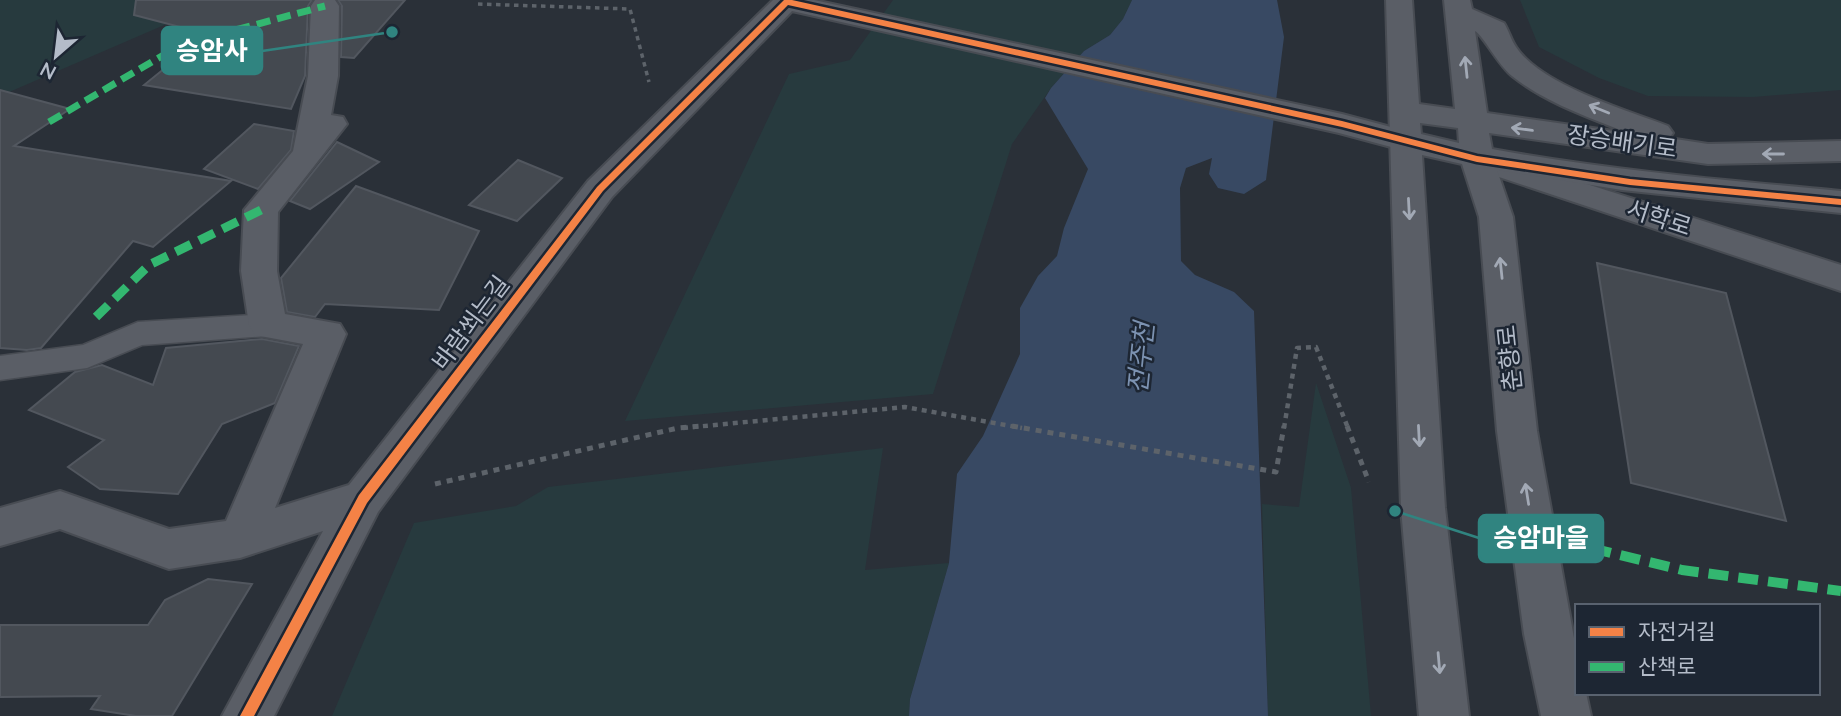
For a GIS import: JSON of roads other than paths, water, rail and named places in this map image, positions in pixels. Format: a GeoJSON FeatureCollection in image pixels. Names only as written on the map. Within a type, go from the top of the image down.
{"type":"FeatureCollection","features":[{"type":"Feature","properties":{"kind":"street"},"geometry":{"type":"LineString","coordinates":[[1399,0],[1422,495],[1444,716]]}},
{"type":"Feature","properties":{"kind":"street"},"geometry":{"type":"LineString","coordinates":[[787,1],[849,17],[1342,124],[1405,126],[1474,140],[1630,183],[1841,202]]}},
{"type":"Feature","properties":{"kind":"street","name":"바람쐬는길"},"geometry":{"type":"LineString","coordinates":[[247,716],[363,499],[600,188],[787,1]]}},
{"type":"Feature","properties":{"kind":"street"},"geometry":{"type":"LineString","coordinates":[[308,153],[323,76],[325,6]]}},
{"type":"Feature","properties":{"kind":"street"},"geometry":{"type":"LineString","coordinates":[[1458,7],[1494,29],[1504,52],[1523,70],[1549,87],[1708,153]]}},
{"type":"Feature","properties":{"kind":"street","name":"춘향로"},"geometry":{"type":"LineString","coordinates":[[1458,7],[1474,140],[1496,217],[1517,431],[1548,634],[1566,716]]}},
{"type":"Feature","properties":{"kind":"street"},"geometry":{"type":"LineString","coordinates":[[240,538],[327,334],[268,325],[259,271],[261,210],[332,124]]}},
{"type":"Feature","properties":{"kind":"street","name":"장승배기로"},"geometry":{"type":"LineString","coordinates":[[1474,140],[1708,153],[1841,152]]}},
{"type":"Feature","properties":{"kind":"street","name":"서학로"},"geometry":{"type":"LineString","coordinates":[[1474,140],[1841,278]]}},
{"type":"Feature","properties":{"kind":"street"},"geometry":{"type":"LineString","coordinates":[[0,527],[60,510],[169,549],[240,538],[363,499]]}},
{"type":"Feature","properties":{"kind":"lane"},"geometry":{"type":"LineString","coordinates":[[0,368],[88,356],[138,334],[268,325]]}},
{"type":"Feature","properties":{"kind":"water","name":"전주천"},"geometry":{"type":"Polygon","coordinates":[[[1132,0],[1277,0],[1284,37],[1266,180],[1244,194],[1218,188],[1209,174],[1212,158],[1186,168],[1180,188],[1181,261],[1195,275],[1234,292],[1254,311],[1268,716],[909,716],[910,699],[949,563],[957,474],[983,436],[1020,354],[1020,308],[1038,276],[1057,256],[1064,228],[1088,169],[1045,98],[1084,51],[1110,35],[1123,19],[1132,0]]]}},
{"type":"Feature","properties":{"kind":"place","name":"승암사"},"geometry":{"type":"Point","coordinates":[392,32]}},
{"type":"Feature","properties":{"kind":"place","name":"승암마을"},"geometry":{"type":"Point","coordinates":[1395,511]}}]}
